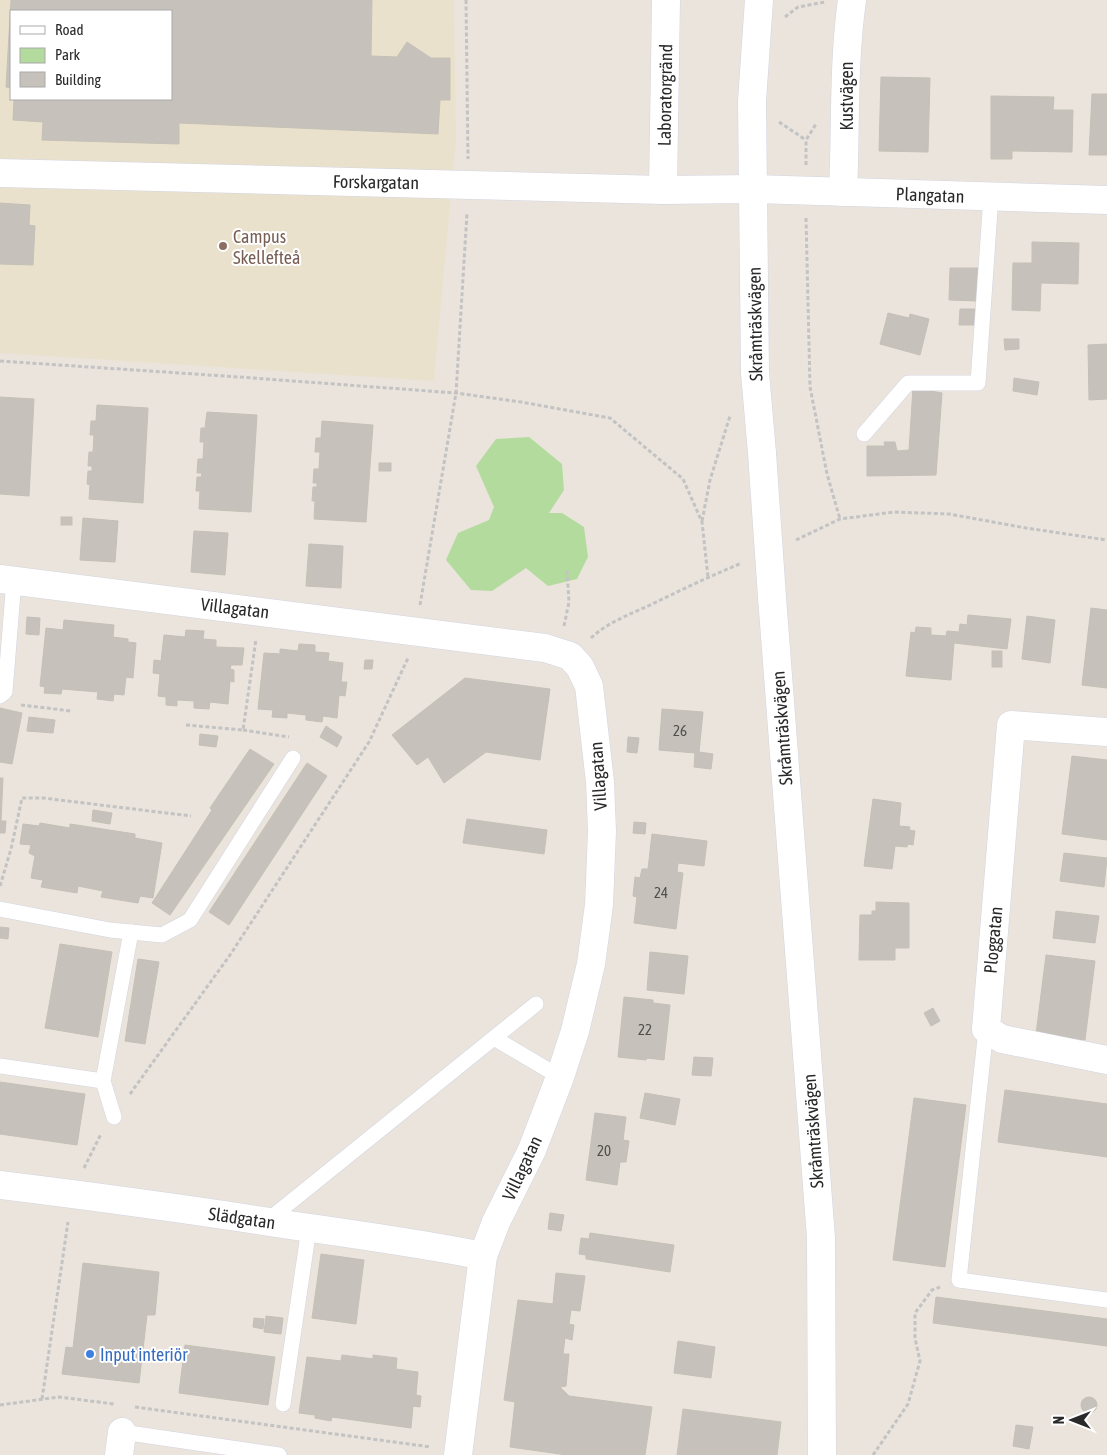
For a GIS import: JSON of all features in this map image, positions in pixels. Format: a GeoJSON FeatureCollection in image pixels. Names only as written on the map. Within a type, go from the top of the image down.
{"type":"FeatureCollection","features":[{"type":"Feature","properties":{"kind":"street","name":"Laboratorgränd"},"geometry":{"type":"LineString","coordinates":[[663,190],[666,0]]}},
{"type":"Feature","properties":{"kind":"street","name":"Skråmträskvägen"},"geometry":{"type":"LineString","coordinates":[[759,0],[752,101],[755,373],[821,1238],[822,1455]]}},
{"type":"Feature","properties":{"kind":"street","name":"Kustvägen"},"geometry":{"type":"LineString","coordinates":[[840,1],[846,40],[846,135],[843,192]]}},
{"type":"Feature","properties":{"kind":"street","name":"Forskargatan"},"geometry":{"type":"LineString","coordinates":[[0,173],[663,190],[752,189]]}},
{"type":"Feature","properties":{"kind":"street","name":"Plangatan"},"geometry":{"type":"LineString","coordinates":[[752,189],[1107,200]]}},
{"type":"Feature","properties":{"kind":"street","name":"Villagatan"},"geometry":{"type":"LineString","coordinates":[[7,579],[545,648],[570,656],[580,667],[589,686],[600,782],[602,831],[599,905],[592,964],[575,1032],[560,1077],[532,1150],[496,1222],[483,1256],[446,1451]]}},
{"type":"Feature","properties":{"kind":"street","name":"Ploggatan"},"geometry":{"type":"LineString","coordinates":[[986,1029],[1011,725],[1107,732]]}},
{"type":"Feature","properties":{"kind":"street"},"geometry":{"type":"LineString","coordinates":[[986,1029],[1002,1039],[1107,1060]]}},
{"type":"Feature","properties":{"kind":"street","name":"Slädgatan"},"geometry":{"type":"LineString","coordinates":[[0,1185],[267,1221],[439,1247],[483,1256]]}},
{"type":"Feature","properties":{"kind":"lane"},"geometry":{"type":"LineString","coordinates":[[864,434],[908,383],[978,383],[991,196]]}},
{"type":"Feature","properties":{"kind":"lane"},"geometry":{"type":"LineString","coordinates":[[0,696],[5,692],[7,579]]}},
{"type":"Feature","properties":{"kind":"lane"},"geometry":{"type":"LineString","coordinates":[[0,909],[110,930],[162,936],[190,920],[293,758]]}},
{"type":"Feature","properties":{"kind":"lane"},"geometry":{"type":"LineString","coordinates":[[114,1116],[103,1081],[131,932]]}},
{"type":"Feature","properties":{"kind":"lane"},"geometry":{"type":"LineString","coordinates":[[267,1221],[536,1004]]}},
{"type":"Feature","properties":{"kind":"lane"},"geometry":{"type":"LineString","coordinates":[[986,1029],[959,1280],[1107,1300]]}},
{"type":"Feature","properties":{"kind":"lane"},"geometry":{"type":"LineString","coordinates":[[494,1038],[560,1077]]}},
{"type":"Feature","properties":{"kind":"lane"},"geometry":{"type":"LineString","coordinates":[[0,1066],[103,1081]]}},
{"type":"Feature","properties":{"kind":"lane"},"geometry":{"type":"LineString","coordinates":[[283,1404],[309,1228]]}},
{"type":"Feature","properties":{"kind":"lane"},"geometry":{"type":"LineString","coordinates":[[120,1444],[278,1455]]}},
{"type":"Feature","properties":{"kind":"path"},"geometry":{"type":"LineString","coordinates":[[466,0],[468,163]]}},
{"type":"Feature","properties":{"kind":"path"},"geometry":{"type":"LineString","coordinates":[[780,20],[798,7],[820,2],[840,1]]}},
{"type":"Feature","properties":{"kind":"path"},"geometry":{"type":"LineString","coordinates":[[778,120],[806,140]]}},
{"type":"Feature","properties":{"kind":"path"},"geometry":{"type":"LineString","coordinates":[[806,164],[806,140],[819,120]]}},
{"type":"Feature","properties":{"kind":"path"},"geometry":{"type":"LineString","coordinates":[[806,218],[810,387],[827,474],[840,519]]}},
{"type":"Feature","properties":{"kind":"path"},"geometry":{"type":"LineString","coordinates":[[0,362],[239,376],[456,393],[521,402],[610,418],[682,479],[702,522]]}},
{"type":"Feature","properties":{"kind":"path"},"geometry":{"type":"LineString","coordinates":[[708,577],[702,522],[710,480],[731,414]]}},
{"type":"Feature","properties":{"kind":"path"},"geometry":{"type":"LineString","coordinates":[[815,531],[840,519],[894,512],[949,514],[1107,540]]}},
{"type":"Feature","properties":{"kind":"path"},"geometry":{"type":"LineString","coordinates":[[570,656],[601,629],[726,569]]}},
{"type":"Feature","properties":{"kind":"path"},"geometry":{"type":"LineString","coordinates":[[564,626],[568,602],[567,571]]}},
{"type":"Feature","properties":{"kind":"path"},"geometry":{"type":"LineString","coordinates":[[186,724],[243,730],[260,611]]}},
{"type":"Feature","properties":{"kind":"path"},"geometry":{"type":"LineString","coordinates":[[18,705],[71,711]]}},
{"type":"Feature","properties":{"kind":"path"},"geometry":{"type":"LineString","coordinates":[[0,886],[11,849],[22,798],[43,798],[190,816]]}},
{"type":"Feature","properties":{"kind":"path"},"geometry":{"type":"LineString","coordinates":[[873,1455],[908,1404],[920,1361],[915,1338],[915,1313],[932,1290],[959,1280]]}},
{"type":"Feature","properties":{"kind":"path"},"geometry":{"type":"LineString","coordinates":[[0,1405],[59,1397],[118,1405]]}},
{"type":"Feature","properties":{"kind":"path"},"geometry":{"type":"LineString","coordinates":[[128,1406],[446,1451]]}},
{"type":"Feature","properties":{"kind":"shaded area","name":"Campus Skellefteå"},"geometry":{"type":"Polygon","coordinates":[[[0,0],[454,0],[456,138],[434,381],[0,353],[0,0]]]}},
{"type":"Feature","properties":{"kind":"green space"},"geometry":{"type":"Polygon","coordinates":[[[529,437],[562,464],[564,490],[549,513],[562,513],[584,527],[588,557],[577,579],[548,586],[526,568],[492,591],[471,590],[446,560],[458,533],[489,520],[494,507],[476,466],[496,439],[529,437]]]}},
{"type":"Feature","properties":{"kind":"building"},"geometry":{"type":"Polygon","coordinates":[[[11,0],[372,0],[371,56],[397,57],[407,42],[431,58],[450,58],[450,100],[440,100],[438,134],[179,123],[179,144],[42,140],[43,122],[13,120],[14,100],[172,100],[172,10],[10,10],[11,0]]]}},
{"type":"Feature","properties":{"kind":"building"},"geometry":{"type":"Polygon","coordinates":[[[10,17],[10,88],[6,87],[10,17]]]}},
{"type":"Feature","properties":{"kind":"building"},"geometry":{"type":"Polygon","coordinates":[[[881,77],[930,78],[928,152],[879,151],[881,77]]]}},
{"type":"Feature","properties":{"kind":"building"},"geometry":{"type":"Polygon","coordinates":[[[1092,94],[1107,94],[1107,155],[1089,155],[1092,94]]]}},
{"type":"Feature","properties":{"kind":"building"},"geometry":{"type":"Polygon","coordinates":[[[991,96],[1054,97],[1053,110],[1073,110],[1072,152],[1012,151],[1012,159],[991,159],[991,96]]]}},
{"type":"Feature","properties":{"kind":"building"},"geometry":{"type":"Polygon","coordinates":[[[0,203],[30,205],[29,225],[35,226],[33,265],[0,264],[0,203]]]}},
{"type":"Feature","properties":{"kind":"building"},"geometry":{"type":"Polygon","coordinates":[[[1032,242],[1079,243],[1078,284],[1041,283],[1040,311],[1012,310],[1013,263],[1032,263],[1032,242]]]}},
{"type":"Feature","properties":{"kind":"building"},"geometry":{"type":"Polygon","coordinates":[[[950,268],[978,268],[978,301],[949,300],[950,268]]]}},
{"type":"Feature","properties":{"kind":"building"},"geometry":{"type":"Polygon","coordinates":[[[960,309],[975,309],[975,325],[959,325],[960,309]]]}},
{"type":"Feature","properties":{"kind":"building"},"geometry":{"type":"Polygon","coordinates":[[[888,313],[909,318],[910,314],[929,319],[920,355],[880,344],[888,313]]]}},
{"type":"Feature","properties":{"kind":"building"},"geometry":{"type":"Polygon","coordinates":[[[1004,339],[1019,339],[1019,349],[1005,350],[1004,339]]]}},
{"type":"Feature","properties":{"kind":"building"},"geometry":{"type":"Polygon","coordinates":[[[1107,344],[1107,399],[1089,400],[1088,345],[1107,344]]]}},
{"type":"Feature","properties":{"kind":"building"},"geometry":{"type":"Polygon","coordinates":[[[1014,378],[1039,382],[1037,395],[1013,391],[1014,378]]]}},
{"type":"Feature","properties":{"kind":"building"},"geometry":{"type":"Polygon","coordinates":[[[913,388],[942,393],[936,475],[867,476],[867,446],[885,446],[884,442],[895,442],[897,451],[909,450],[913,388]]]}},
{"type":"Feature","properties":{"kind":"building"},"geometry":{"type":"Polygon","coordinates":[[[0,397],[34,399],[29,496],[0,494],[0,397]]]}},
{"type":"Feature","properties":{"kind":"building"},"geometry":{"type":"Polygon","coordinates":[[[97,405],[148,408],[143,503],[89,499],[88,471],[92,471],[92,466],[88,466],[89,452],[93,452],[94,435],[90,435],[91,421],[96,421],[97,405]]]}},
{"type":"Feature","properties":{"kind":"building"},"geometry":{"type":"Polygon","coordinates":[[[207,412],[257,415],[251,512],[199,509],[200,491],[196,491],[197,477],[201,477],[202,473],[197,473],[198,459],[203,459],[204,442],[200,442],[201,428],[205,428],[207,412]]]}},
{"type":"Feature","properties":{"kind":"building"},"geometry":{"type":"Polygon","coordinates":[[[322,421],[373,425],[366,522],[314,519],[315,501],[312,501],[313,487],[317,487],[317,483],[313,483],[314,469],[319,469],[320,452],[315,452],[316,438],[321,438],[322,421]]]}},
{"type":"Feature","properties":{"kind":"building"},"geometry":{"type":"Polygon","coordinates":[[[379,463],[391,463],[391,471],[379,471],[379,463]]]}},
{"type":"Feature","properties":{"kind":"building"},"geometry":{"type":"Polygon","coordinates":[[[61,517],[72,517],[72,525],[61,525],[61,517]]]}},
{"type":"Feature","properties":{"kind":"building"},"geometry":{"type":"Polygon","coordinates":[[[83,518],[118,521],[115,562],[80,560],[83,518]]]}},
{"type":"Feature","properties":{"kind":"building"},"geometry":{"type":"Polygon","coordinates":[[[194,531],[228,533],[225,575],[191,572],[194,531]]]}},
{"type":"Feature","properties":{"kind":"building"},"geometry":{"type":"Polygon","coordinates":[[[309,544],[343,546],[341,588],[306,586],[309,544]]]}},
{"type":"Feature","properties":{"kind":"building"},"geometry":{"type":"Polygon","coordinates":[[[1091,608],[1107,610],[1107,688],[1082,685],[1091,608]]]}},
{"type":"Feature","properties":{"kind":"building"},"geometry":{"type":"Polygon","coordinates":[[[968,615],[1011,619],[1007,649],[954,643],[951,680],[906,676],[911,632],[915,633],[916,627],[931,628],[931,635],[946,636],[947,631],[959,632],[960,624],[967,625],[968,615]]]}},
{"type":"Feature","properties":{"kind":"building"},"geometry":{"type":"Polygon","coordinates":[[[1027,616],[1055,620],[1050,663],[1022,659],[1027,616]]]}},
{"type":"Feature","properties":{"kind":"building"},"geometry":{"type":"Polygon","coordinates":[[[27,617],[40,618],[39,635],[26,634],[27,617]]]}},
{"type":"Feature","properties":{"kind":"building"},"geometry":{"type":"Polygon","coordinates":[[[64,620],[114,625],[113,637],[128,639],[128,642],[136,643],[133,678],[126,677],[124,695],[114,694],[113,701],[97,699],[98,692],[62,689],[61,694],[44,693],[45,687],[40,686],[46,628],[63,630],[64,620]]]}},
{"type":"Feature","properties":{"kind":"building"},"geometry":{"type":"Polygon","coordinates":[[[186,630],[204,631],[203,639],[216,640],[216,647],[244,648],[242,665],[231,665],[230,669],[234,670],[234,682],[230,681],[228,704],[210,702],[209,709],[194,708],[194,701],[177,700],[177,706],[166,705],[166,697],[158,696],[160,674],[153,673],[154,660],[161,661],[164,635],[185,637],[186,630]]]}},
{"type":"Feature","properties":{"kind":"building"},"geometry":{"type":"Polygon","coordinates":[[[299,644],[315,645],[315,652],[329,653],[328,661],[343,663],[341,682],[347,682],[345,696],[339,695],[337,718],[323,716],[322,722],[306,720],[306,715],[287,713],[287,718],[272,717],[273,710],[258,709],[264,653],[280,654],[280,649],[298,651],[299,644]]]}},
{"type":"Feature","properties":{"kind":"building"},"geometry":{"type":"Polygon","coordinates":[[[992,651],[1002,651],[1002,667],[992,667],[992,651]]]}},
{"type":"Feature","properties":{"kind":"building"},"geometry":{"type":"Polygon","coordinates":[[[365,660],[373,660],[372,669],[364,669],[365,660]]]}},
{"type":"Feature","properties":{"kind":"building"},"geometry":{"type":"Polygon","coordinates":[[[465,678],[550,689],[540,760],[486,752],[444,783],[428,757],[417,765],[392,735],[465,678]]]}},
{"type":"Feature","properties":{"kind":"building"},"geometry":{"type":"Polygon","coordinates":[[[0,708],[22,713],[12,764],[0,762],[0,708]]]}},
{"type":"Feature","properties":{"kind":"building"},"geometry":{"type":"Polygon","coordinates":[[[662,709],[703,712],[699,752],[713,754],[711,769],[694,767],[695,753],[659,750],[662,709]]]}},
{"type":"Feature","properties":{"kind":"building"},"geometry":{"type":"Polygon","coordinates":[[[29,717],[55,720],[53,733],[27,731],[29,717]]]}},
{"type":"Feature","properties":{"kind":"building"},"geometry":{"type":"Polygon","coordinates":[[[326,726],[342,737],[337,747],[320,737],[326,726]]]}},
{"type":"Feature","properties":{"kind":"building"},"geometry":{"type":"Polygon","coordinates":[[[200,734],[218,736],[216,747],[199,745],[200,734]]]}},
{"type":"Feature","properties":{"kind":"building"},"geometry":{"type":"Polygon","coordinates":[[[628,737],[639,738],[637,753],[627,752],[628,737]]]}},
{"type":"Feature","properties":{"kind":"building"},"geometry":{"type":"Polygon","coordinates":[[[250,749],[274,764],[170,915],[152,903],[212,810],[210,808],[250,749]]]}},
{"type":"Feature","properties":{"kind":"building"},"geometry":{"type":"Polygon","coordinates":[[[1072,756],[1107,760],[1107,840],[1062,834],[1072,756]]]}},
{"type":"Feature","properties":{"kind":"building"},"geometry":{"type":"Polygon","coordinates":[[[307,763],[327,776],[229,925],[209,912],[307,763]]]}},
{"type":"Feature","properties":{"kind":"building"},"geometry":{"type":"Polygon","coordinates":[[[0,778],[3,778],[1,821],[6,821],[5,833],[0,833],[0,778]]]}},
{"type":"Feature","properties":{"kind":"building"},"geometry":{"type":"Polygon","coordinates":[[[873,799],[901,803],[899,826],[910,827],[909,830],[915,831],[913,845],[908,844],[907,847],[895,846],[892,869],[864,866],[873,799]]]}},
{"type":"Feature","properties":{"kind":"building"},"geometry":{"type":"Polygon","coordinates":[[[93,810],[112,813],[110,824],[92,821],[93,810]]]}},
{"type":"Feature","properties":{"kind":"building"},"geometry":{"type":"Polygon","coordinates":[[[467,819],[547,830],[544,854],[463,843],[467,819]]]}},
{"type":"Feature","properties":{"kind":"building"},"geometry":{"type":"Polygon","coordinates":[[[634,822],[646,823],[645,834],[633,833],[634,822]]]}},
{"type":"Feature","properties":{"kind":"building"},"geometry":{"type":"Polygon","coordinates":[[[40,823],[70,828],[70,824],[135,834],[135,838],[162,843],[153,898],[140,896],[138,903],[101,897],[103,891],[78,886],[77,893],[41,887],[43,880],[31,878],[35,856],[29,853],[31,845],[20,844],[23,824],[39,826],[40,823]]]}},
{"type":"Feature","properties":{"kind":"building"},"geometry":{"type":"Polygon","coordinates":[[[652,834],[707,841],[704,866],[678,863],[677,872],[683,873],[676,929],[634,923],[637,897],[633,896],[635,877],[640,878],[642,869],[648,869],[652,834]]]}},
{"type":"Feature","properties":{"kind":"building"},"geometry":{"type":"Polygon","coordinates":[[[1064,853],[1107,858],[1104,887],[1060,881],[1064,853]]]}},
{"type":"Feature","properties":{"kind":"building"},"geometry":{"type":"Polygon","coordinates":[[[876,902],[909,903],[909,948],[895,948],[895,960],[859,960],[860,915],[872,915],[872,911],[876,911],[876,902]]]}},
{"type":"Feature","properties":{"kind":"building"},"geometry":{"type":"Polygon","coordinates":[[[1056,911],[1099,916],[1095,943],[1053,938],[1056,911]]]}},
{"type":"Feature","properties":{"kind":"building"},"geometry":{"type":"Polygon","coordinates":[[[0,927],[9,928],[8,939],[0,938],[0,927]]]}},
{"type":"Feature","properties":{"kind":"building"},"geometry":{"type":"Polygon","coordinates":[[[60,944],[112,952],[98,1037],[45,1028],[60,944]]]}},
{"type":"Feature","properties":{"kind":"building"},"geometry":{"type":"Polygon","coordinates":[[[650,952],[688,956],[684,994],[647,990],[650,952]]]}},
{"type":"Feature","properties":{"kind":"building"},"geometry":{"type":"Polygon","coordinates":[[[1046,955],[1095,961],[1085,1040],[1036,1034],[1046,955]]]}},
{"type":"Feature","properties":{"kind":"building"},"geometry":{"type":"Polygon","coordinates":[[[138,959],[159,962],[145,1044],[125,1041],[138,959]]]}},
{"type":"Feature","properties":{"kind":"building"},"geometry":{"type":"Polygon","coordinates":[[[624,997],[653,1000],[653,1003],[670,1005],[664,1060],[618,1057],[624,997]]]}},
{"type":"Feature","properties":{"kind":"building"},"geometry":{"type":"Polygon","coordinates":[[[933,1008],[940,1021],[931,1026],[924,1013],[933,1008]]]}},
{"type":"Feature","properties":{"kind":"building"},"geometry":{"type":"Polygon","coordinates":[[[694,1057],[713,1058],[711,1076],[692,1075],[694,1057]]]}},
{"type":"Feature","properties":{"kind":"building"},"geometry":{"type":"Polygon","coordinates":[[[0,1082],[85,1094],[77,1145],[0,1134],[0,1082]]]}},
{"type":"Feature","properties":{"kind":"building"},"geometry":{"type":"Polygon","coordinates":[[[1005,1090],[1107,1104],[1107,1157],[998,1142],[1005,1090]]]}},
{"type":"Feature","properties":{"kind":"building"},"geometry":{"type":"Polygon","coordinates":[[[645,1093],[680,1099],[675,1125],[640,1118],[645,1093]]]}},
{"type":"Feature","properties":{"kind":"building"},"geometry":{"type":"Polygon","coordinates":[[[914,1098],[966,1105],[945,1267],[893,1260],[914,1098]]]}},
{"type":"Feature","properties":{"kind":"building"},"geometry":{"type":"Polygon","coordinates":[[[595,1113],[626,1117],[623,1140],[629,1141],[626,1162],[620,1162],[617,1185],[586,1180],[595,1113]]]}},
{"type":"Feature","properties":{"kind":"building"},"geometry":{"type":"Polygon","coordinates":[[[550,1213],[564,1215],[561,1231],[548,1229],[550,1213]]]}},
{"type":"Feature","properties":{"kind":"building"},"geometry":{"type":"Polygon","coordinates":[[[590,1233],[674,1245],[670,1272],[586,1259],[586,1255],[579,1254],[581,1238],[589,1239],[590,1233]]]}},
{"type":"Feature","properties":{"kind":"building"},"geometry":{"type":"Polygon","coordinates":[[[321,1254],[364,1260],[356,1324],[312,1318],[321,1254]]]}},
{"type":"Feature","properties":{"kind":"building"},"geometry":{"type":"Polygon","coordinates":[[[83,1263],[159,1272],[155,1315],[147,1315],[139,1383],[62,1374],[66,1347],[73,1348],[83,1263]]]}},
{"type":"Feature","properties":{"kind":"building"},"geometry":{"type":"Polygon","coordinates":[[[556,1273],[585,1276],[580,1311],[571,1310],[569,1324],[574,1325],[572,1340],[565,1338],[563,1354],[569,1354],[566,1386],[560,1387],[569,1396],[652,1407],[645,1455],[567,1455],[510,1447],[515,1402],[504,1400],[518,1300],[553,1304],[556,1273]]]}},
{"type":"Feature","properties":{"kind":"building"},"geometry":{"type":"Polygon","coordinates":[[[936,1297],[1107,1319],[1107,1346],[933,1323],[936,1297]]]}},
{"type":"Feature","properties":{"kind":"building"},"geometry":{"type":"Polygon","coordinates":[[[266,1316],[283,1318],[281,1334],[264,1332],[266,1316]]]}},
{"type":"Feature","properties":{"kind":"building"},"geometry":{"type":"Polygon","coordinates":[[[254,1318],[264,1319],[263,1329],[253,1327],[254,1318]]]}},
{"type":"Feature","properties":{"kind":"building"},"geometry":{"type":"Polygon","coordinates":[[[678,1341],[715,1347],[711,1378],[674,1373],[678,1341]]]}},
{"type":"Feature","properties":{"kind":"building"},"geometry":{"type":"Polygon","coordinates":[[[185,1345],[275,1357],[268,1405],[179,1393],[185,1345]]]}},
{"type":"Feature","properties":{"kind":"building"},"geometry":{"type":"Polygon","coordinates":[[[342,1355],[373,1359],[373,1355],[397,1358],[396,1369],[418,1372],[416,1395],[421,1396],[420,1407],[413,1406],[411,1428],[332,1417],[331,1421],[315,1418],[315,1415],[299,1413],[307,1357],[341,1361],[342,1355]]]}},
{"type":"Feature","properties":{"kind":"building"},"geometry":{"type":"Polygon","coordinates":[[[1089,1397],[1097,1405],[1089,1413],[1081,1405],[1089,1397]]]}},
{"type":"Feature","properties":{"kind":"building"},"geometry":{"type":"Polygon","coordinates":[[[683,1409],[781,1422],[777,1455],[677,1455],[683,1409]]]}},
{"type":"Feature","properties":{"kind":"building"},"geometry":{"type":"Polygon","coordinates":[[[1016,1425],[1033,1427],[1029,1449],[1013,1446],[1016,1425]]]}},
{"type":"Feature","properties":{"kind":"place","name":"Campus Skellefteå"},"geometry":{"type":"Point","coordinates":[223,246]}},
{"type":"Feature","properties":{"kind":"place","name":"Input interiör"},"geometry":{"type":"Point","coordinates":[90,1354]}}]}
